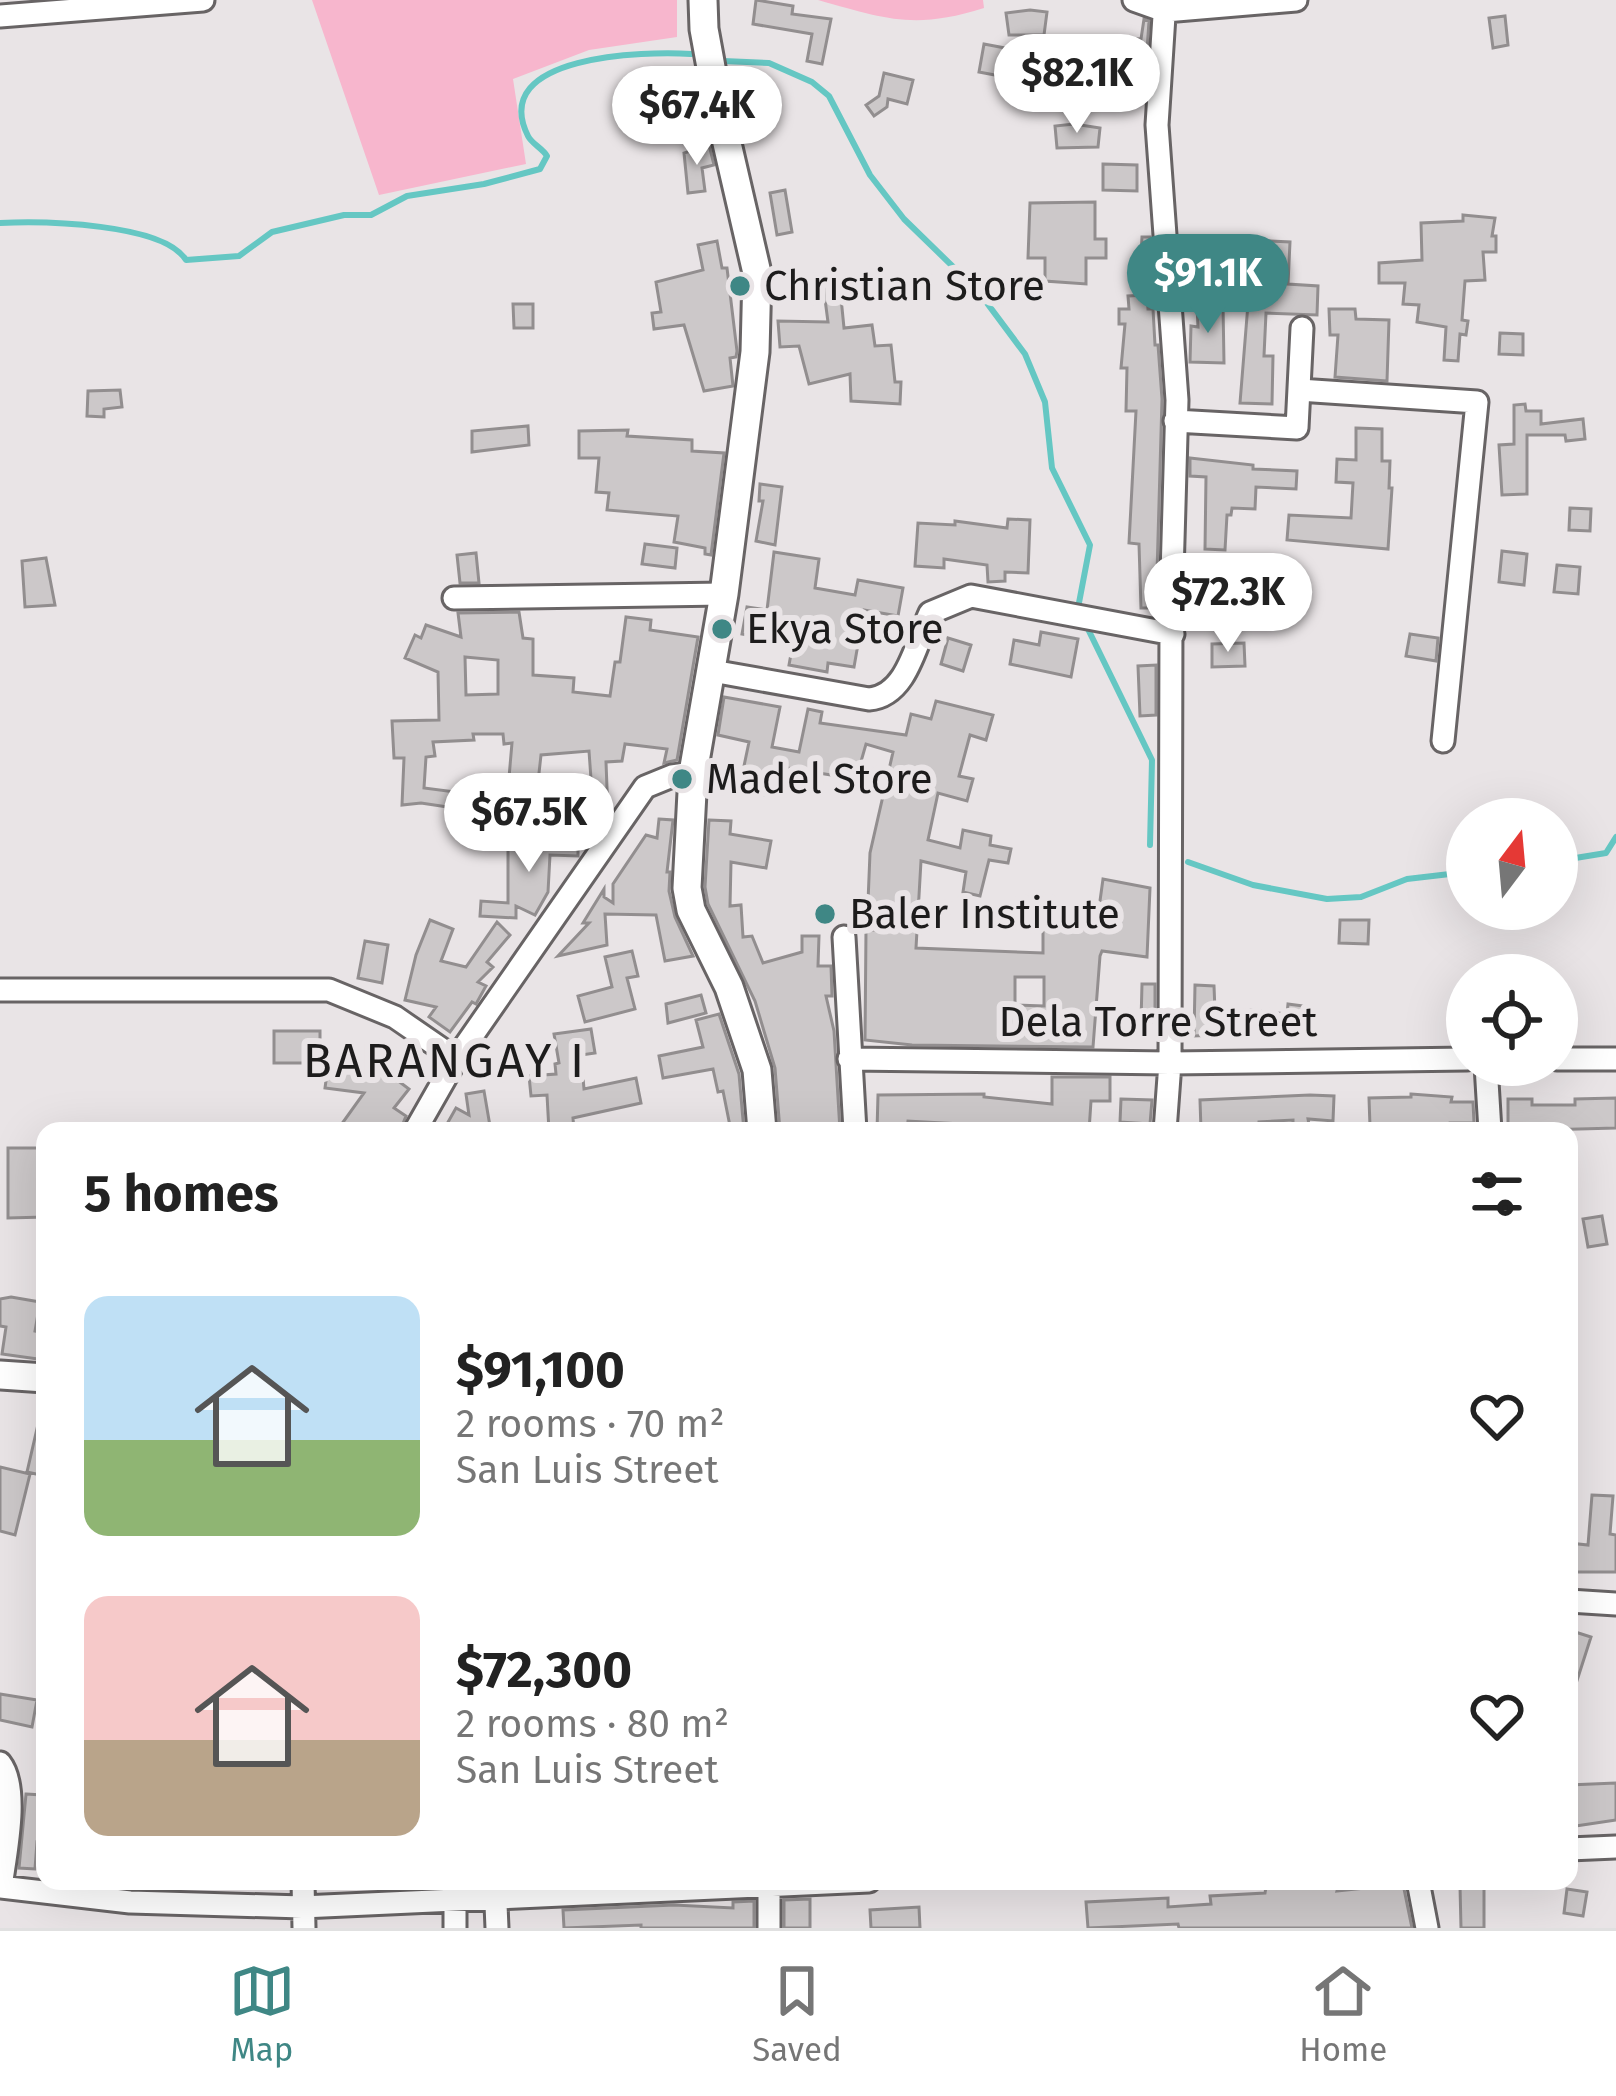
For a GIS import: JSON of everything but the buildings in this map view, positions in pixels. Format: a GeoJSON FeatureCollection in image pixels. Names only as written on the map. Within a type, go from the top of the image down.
{"type":"FeatureCollection","features":[{"type":"Feature","properties":{"kind":"main road"},"geometry":{"type":"LineString","coordinates":[[703,0],[717,100],[757,273],[755,352],[724,594],[693,773],[688,831],[691,910],[729,987],[750,1048],[757,1070],[761,1122]]}},
{"type":"Feature","properties":{"kind":"main road"},"geometry":{"type":"LineString","coordinates":[[0,1376],[36,1378]]}},
{"type":"Feature","properties":{"kind":"street"},"geometry":{"type":"LineString","coordinates":[[0,16],[203,0]]}},
{"type":"Feature","properties":{"kind":"street"},"geometry":{"type":"LineString","coordinates":[[1134,0],[1165,6],[1295,0]]}},
{"type":"Feature","properties":{"kind":"street"},"geometry":{"type":"LineString","coordinates":[[1165,6],[1156,125],[1177,400],[1166,1122]]}},
{"type":"Feature","properties":{"kind":"street"},"geometry":{"type":"LineString","coordinates":[[1175,421],[1297,428],[1302,328]]}},
{"type":"Feature","properties":{"kind":"street"},"geometry":{"type":"LineString","coordinates":[[1298,390],[1477,402],[1443,741]]}},
{"type":"Feature","properties":{"kind":"street"},"geometry":{"type":"LineString","coordinates":[[454,598],[724,594]]}},
{"type":"Feature","properties":{"kind":"street"},"geometry":{"type":"LineString","coordinates":[[712,671],[885,698],[896,689],[930,613],[971,596],[1173,634]]}},
{"type":"Feature","properties":{"kind":"street"},"geometry":{"type":"LineString","coordinates":[[420,1122],[455,1059],[645,787],[693,773]]}},
{"type":"Feature","properties":{"kind":"street"},"geometry":{"type":"LineString","coordinates":[[844,938],[854,1122]]}},
{"type":"Feature","properties":{"kind":"street"},"geometry":{"type":"LineString","coordinates":[[0,990],[329,990],[395,1017],[455,1059]]}},
{"type":"Feature","properties":{"kind":"street","name":"Dela Torre Street"},"geometry":{"type":"LineString","coordinates":[[849,1059],[1170,1063],[1446,1059]]}},
{"type":"Feature","properties":{"kind":"street"},"geometry":{"type":"LineString","coordinates":[[1578,1059],[1616,1059]]}},
{"type":"Feature","properties":{"kind":"street"},"geometry":{"type":"LineString","coordinates":[[1487,1086],[1489,1122]]}},
{"type":"Feature","properties":{"kind":"street"},"geometry":{"type":"LineString","coordinates":[[1578,1602],[1616,1604]]}},
{"type":"Feature","properties":{"kind":"street"},"geometry":{"type":"LineString","coordinates":[[0,1763],[7,1772],[9,1830],[1,1887],[303,1917],[390,1892],[455,1900],[495,1890],[496,1928]]}},
{"type":"Feature","properties":{"kind":"street"},"geometry":{"type":"LineString","coordinates":[[1578,1849],[1616,1847]]}},
{"type":"Feature","properties":{"kind":"street"},"geometry":{"type":"LineString","coordinates":[[769,1890],[769,1928]]}},
{"type":"Feature","properties":{"kind":"street"},"geometry":{"type":"LineString","coordinates":[[1420,1890],[1427,1928]]}},
{"type":"Feature","properties":{"kind":"street"},"geometry":{"type":"LineString","coordinates":[[455,1900],[455,1928]]}},
{"type":"Feature","properties":{"kind":"shaded area"},"geometry":{"type":"Polygon","coordinates":[[[312,0],[677,0],[677,37],[589,50],[513,79],[526,164],[379,195],[312,0]]]}},
{"type":"Feature","properties":{"kind":"shaded area"},"geometry":{"type":"Polygon","coordinates":[[[818,0],[983,0],[984,8],[919,20],[818,0]]]}},
{"type":"Feature","properties":{"kind":"waterway"},"geometry":{"type":"LineString","coordinates":[[0,223],[72,224],[128,232],[153,238],[186,260],[239,256],[272,232],[344,215],[371,215],[407,196],[540,169],[547,156],[528,136],[521,109],[530,88],[550,73],[578,63],[641,54],[691,54]]}},
{"type":"Feature","properties":{"kind":"waterway"},"geometry":{"type":"LineString","coordinates":[[723,61],[769,63],[812,82],[829,96],[870,175],[904,219],[978,291],[1025,354],[1045,402],[1052,468],[1090,545],[1078,608]]}},
{"type":"Feature","properties":{"kind":"waterway"},"geometry":{"type":"LineString","coordinates":[[1086,625],[1152,760],[1150,845]]}},
{"type":"Feature","properties":{"kind":"waterway"},"geometry":{"type":"LineString","coordinates":[[1578,858],[1606,853],[1616,837]]}},
{"type":"Feature","properties":{"kind":"waterway"},"geometry":{"type":"LineString","coordinates":[[1188,862],[1253,885],[1327,899],[1361,897],[1407,879],[1446,874]]}},
{"type":"Feature","properties":{"kind":"place","name":"Christian Store"},"geometry":{"type":"Point","coordinates":[740,286]}},
{"type":"Feature","properties":{"kind":"place","name":"Ekya Store"},"geometry":{"type":"Point","coordinates":[722,629]}},
{"type":"Feature","properties":{"kind":"place","name":"Madel Store"},"geometry":{"type":"Point","coordinates":[682,779]}},
{"type":"Feature","properties":{"kind":"place","name":"Baler Institute"},"geometry":{"type":"Point","coordinates":[825,914]}},
{"type":"Feature","properties":{"kind":"district","name":"BARANGAY I"},"geometry":{"type":"Point","coordinates":[445,1061]}}]}
